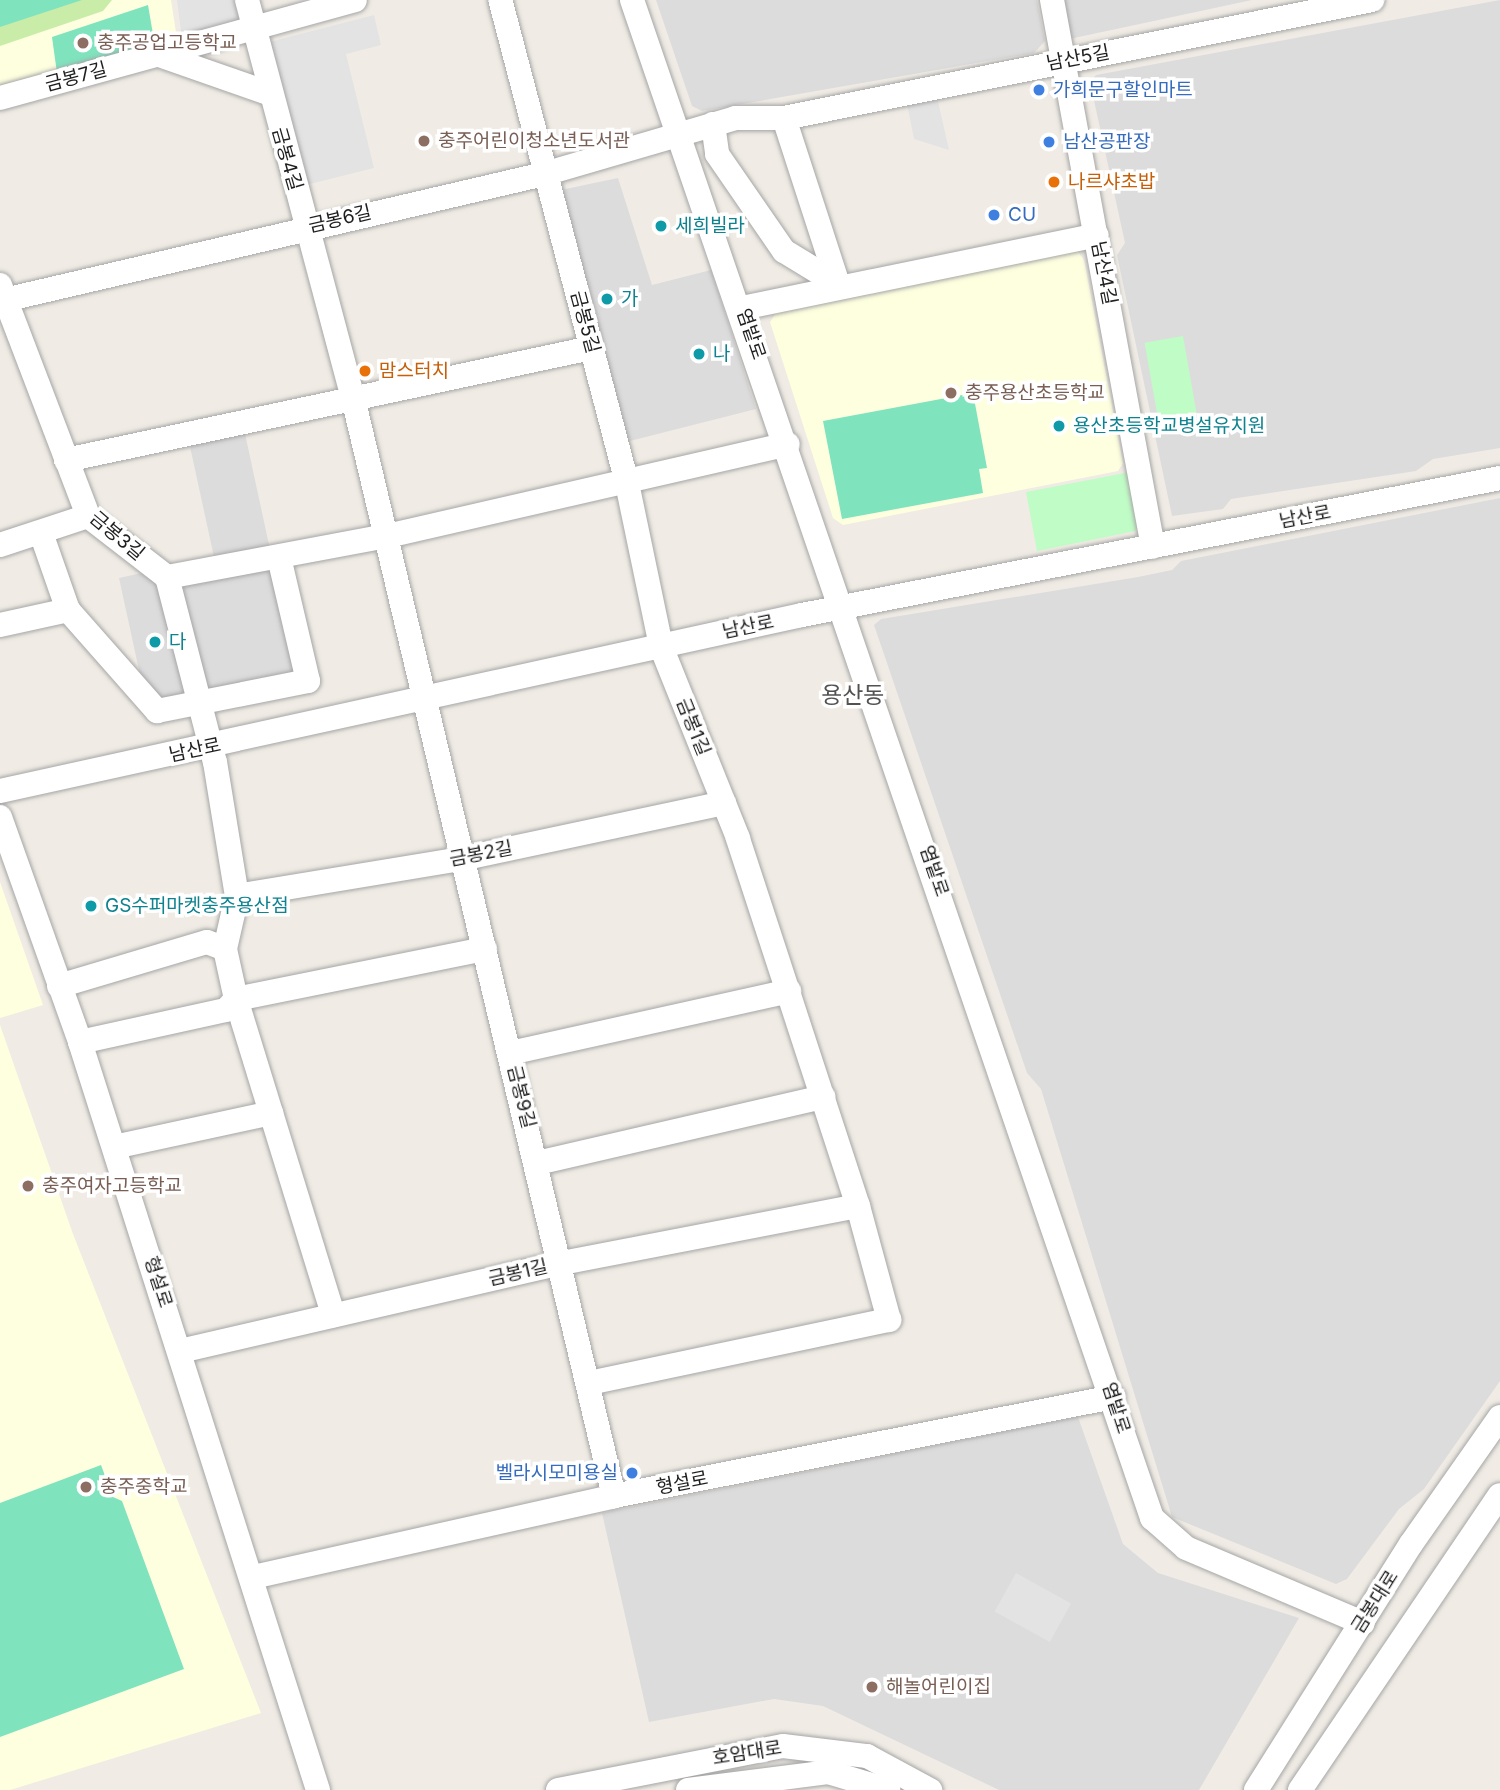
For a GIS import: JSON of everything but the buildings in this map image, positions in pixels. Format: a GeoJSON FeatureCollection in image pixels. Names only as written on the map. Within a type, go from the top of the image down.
{"type":"FeatureCollection","features":[{"type":"Feature","properties":{"kind":"street","name":"금봉4길"},"geometry":{"type":"LineString","coordinates":[[247,0],[268,93],[353,398],[427,699]]}},
{"type":"Feature","properties":{"kind":"street","name":"금봉7길"},"geometry":{"type":"LineString","coordinates":[[0,98],[355,0]]}},
{"type":"Feature","properties":{"kind":"street","name":"금봉5길"},"geometry":{"type":"LineString","coordinates":[[500,0],[627,482],[661,646]]}},
{"type":"Feature","properties":{"kind":"street","name":"염밭로"},"geometry":{"type":"LineString","coordinates":[[632,0],[742,308],[1160,1530],[1186,1548],[1363,1623]]}},
{"type":"Feature","properties":{"kind":"street","name":"남산4길"},"geometry":{"type":"LineString","coordinates":[[1052,0],[1153,547]]}},
{"type":"Feature","properties":{"kind":"street","name":"남산5길"},"geometry":{"type":"LineString","coordinates":[[679,133],[713,124],[785,118],[1372,0]]}},
{"type":"Feature","properties":{"kind":"street"},"geometry":{"type":"LineString","coordinates":[[159,55],[268,93]]}},
{"type":"Feature","properties":{"kind":"street"},"geometry":{"type":"LineString","coordinates":[[785,118],[838,284]]}},
{"type":"Feature","properties":{"kind":"street"},"geometry":{"type":"LineString","coordinates":[[713,124],[717,154],[784,251],[838,284]]}},
{"type":"Feature","properties":{"kind":"street","name":"금봉6길"},"geometry":{"type":"LineString","coordinates":[[2,295],[544,174],[679,133]]}},
{"type":"Feature","properties":{"kind":"street"},"geometry":{"type":"LineString","coordinates":[[742,308],[838,284],[1097,235]]}},
{"type":"Feature","properties":{"kind":"street","name":"금봉3길"},"geometry":{"type":"LineString","coordinates":[[2,295],[88,516],[167,577]]}},
{"type":"Feature","properties":{"kind":"street"},"geometry":{"type":"LineString","coordinates":[[66,460],[592,348]]}},
{"type":"Feature","properties":{"kind":"street"},"geometry":{"type":"LineString","coordinates":[[332,1315],[236,999],[225,948],[237,895],[212,747],[167,577],[387,536],[788,444]]}},
{"type":"Feature","properties":{"kind":"street","name":"남산로"},"geometry":{"type":"LineString","coordinates":[[0,791],[212,747],[844,607],[1500,478]]}},
{"type":"Feature","properties":{"kind":"street"},"geometry":{"type":"LineString","coordinates":[[0,545],[88,516]]}},
{"type":"Feature","properties":{"kind":"street"},"geometry":{"type":"LineString","coordinates":[[41,533],[68,610],[157,711],[202,707],[308,681],[279,556]]}},
{"type":"Feature","properties":{"kind":"street"},"geometry":{"type":"LineString","coordinates":[[0,625],[68,610]]}},
{"type":"Feature","properties":{"kind":"street","name":"금봉1길"},"geometry":{"type":"LineString","coordinates":[[589,1383],[889,1320],[858,1206],[789,991],[724,803],[661,646]]}},
{"type":"Feature","properties":{"kind":"street","name":"금봉9길"},"geometry":{"type":"LineString","coordinates":[[427,699],[461,859],[562,1263],[614,1496]]}},
{"type":"Feature","properties":{"kind":"street","name":"금봉2길"},"geometry":{"type":"LineString","coordinates":[[237,895],[461,859],[724,803]]}},
{"type":"Feature","properties":{"kind":"street","name":"형설로"},"geometry":{"type":"LineString","coordinates":[[0,817],[80,1042],[253,1577],[318,1790]]}},
{"type":"Feature","properties":{"kind":"street"},"geometry":{"type":"LineString","coordinates":[[59,986],[207,942],[225,948]]}},
{"type":"Feature","properties":{"kind":"street"},"geometry":{"type":"LineString","coordinates":[[80,1042],[226,1010],[236,999],[485,949]]}},
{"type":"Feature","properties":{"kind":"street"},"geometry":{"type":"LineString","coordinates":[[510,1053],[789,991]]}},
{"type":"Feature","properties":{"kind":"street"},"geometry":{"type":"LineString","coordinates":[[537,1163],[823,1097]]}},
{"type":"Feature","properties":{"kind":"street"},"geometry":{"type":"LineString","coordinates":[[114,1147],[271,1113]]}},
{"type":"Feature","properties":{"kind":"street","name":"금봉1길"},"geometry":{"type":"LineString","coordinates":[[180,1351],[562,1263],[858,1206]]}},
{"type":"Feature","properties":{"kind":"street","name":"형설로"},"geometry":{"type":"LineString","coordinates":[[253,1577],[614,1496],[1113,1397]]}},
{"type":"Feature","properties":{"kind":"street","name":"금봉대로"},"geometry":{"type":"LineString","coordinates":[[1256,1790],[1500,1417]]}},
{"type":"Feature","properties":{"kind":"street"},"geometry":{"type":"LineString","coordinates":[[1300,1790],[1500,1495]]}},
{"type":"Feature","properties":{"kind":"street","name":"호암대로"},"geometry":{"type":"LineString","coordinates":[[558,1790],[783,1746],[867,1756],[930,1790]]}},
{"type":"Feature","properties":{"kind":"street","name":"호암대로"},"geometry":{"type":"LineString","coordinates":[[688,1790],[828,1772],[888,1790]]}},
{"type":"Feature","properties":{"kind":"shaded area","name":"충주공업고등학교"},"geometry":{"type":"Polygon","coordinates":[[[0,0],[171,0],[177,39],[0,85],[0,0]]]}},
{"type":"Feature","properties":{"kind":"shaded area"},"geometry":{"type":"Polygon","coordinates":[[[177,0],[241,0],[244,9],[237,23],[182,39],[177,0]]]}},
{"type":"Feature","properties":{"kind":"shaded area"},"geometry":{"type":"Polygon","coordinates":[[[656,0],[1037,0],[1045,41],[1034,53],[702,111],[692,106],[656,0]]]}},
{"type":"Feature","properties":{"kind":"shaded area"},"geometry":{"type":"Polygon","coordinates":[[[1052,0],[1252,0],[1060,41],[1052,0]]]}},
{"type":"Feature","properties":{"kind":"shaded area"},"geometry":{"type":"Polygon","coordinates":[[[1500,0],[1500,448],[1433,459],[1416,471],[1231,499],[1223,509],[1172,516],[1117,255],[1125,243],[1090,82],[1096,75],[1500,0]]]}},
{"type":"Feature","properties":{"kind":"shaded area"},"geometry":{"type":"Polygon","coordinates":[[[374,15],[381,45],[346,54],[374,168],[302,186],[266,43],[374,15]]]}},
{"type":"Feature","properties":{"kind":"shaded area"},"geometry":{"type":"Polygon","coordinates":[[[937,97],[949,150],[914,139],[907,104],[937,97]]]}},
{"type":"Feature","properties":{"kind":"shaded area"},"geometry":{"type":"Polygon","coordinates":[[[618,178],[652,285],[711,270],[756,409],[622,443],[556,191],[618,178]]]}},
{"type":"Feature","properties":{"kind":"shaded area","name":"충주용산초등학교"},"geometry":{"type":"Polygon","coordinates":[[[1076,249],[1084,260],[1123,463],[1118,471],[843,525],[833,518],[770,322],[776,313],[1076,249]]]}},
{"type":"Feature","properties":{"kind":"shaded area"},"geometry":{"type":"Polygon","coordinates":[[[244,429],[298,679],[157,704],[142,684],[119,578],[214,557],[189,442],[244,429]]]}},
{"type":"Feature","properties":{"kind":"shaded area"},"geometry":{"type":"Polygon","coordinates":[[[1500,498],[1500,1381],[1424,1489],[1399,1509],[1347,1579],[1336,1584],[1172,1517],[1041,1089],[1027,1073],[874,625],[881,619],[1138,577],[1172,570],[1181,561],[1500,498]]]}},
{"type":"Feature","properties":{"kind":"shaded area"},"geometry":{"type":"Polygon","coordinates":[[[0,882],[43,1005],[0,1018],[0,882]]]}},
{"type":"Feature","properties":{"kind":"shaded area","name":"충주중학교"},"geometry":{"type":"Polygon","coordinates":[[[0,1025],[73,1234],[261,1713],[10,1790],[0,1790],[0,1025]]]}},
{"type":"Feature","properties":{"kind":"shaded area"},"geometry":{"type":"Polygon","coordinates":[[[1078,1417],[1123,1544],[1158,1573],[1299,1618],[1199,1790],[999,1790],[823,1706],[774,1699],[649,1722],[602,1513],[1078,1417]]]}},
{"type":"Feature","properties":{"kind":"shaded area"},"geometry":{"type":"Polygon","coordinates":[[[1016,1573],[1071,1604],[1050,1642],[995,1611],[1016,1573]]]}},
{"type":"Feature","properties":{"kind":"green space"},"geometry":{"type":"Polygon","coordinates":[[[0,0],[112,0],[103,11],[0,46],[0,0]]]}},
{"type":"Feature","properties":{"kind":"green space"},"geometry":{"type":"Polygon","coordinates":[[[0,0],[82,0],[0,27],[0,0]]]}},
{"type":"Feature","properties":{"kind":"green space"},"geometry":{"type":"Polygon","coordinates":[[[148,5],[155,46],[57,73],[52,37],[148,5]]]}},
{"type":"Feature","properties":{"kind":"green space"},"geometry":{"type":"Polygon","coordinates":[[[1183,336],[1197,413],[1158,420],[1145,343],[1183,336]]]}},
{"type":"Feature","properties":{"kind":"green space"},"geometry":{"type":"Polygon","coordinates":[[[973,393],[987,468],[979,469],[983,493],[842,519],[823,421],[973,393]]]}},
{"type":"Feature","properties":{"kind":"green space"},"geometry":{"type":"Polygon","coordinates":[[[1130,472],[1140,525],[1135,531],[1037,551],[1026,492],[1130,472]]]}},
{"type":"Feature","properties":{"kind":"green space"},"geometry":{"type":"Polygon","coordinates":[[[101,1465],[113,1497],[122,1501],[184,1669],[0,1737],[0,1503],[101,1465]]]}},
{"type":"Feature","properties":{"kind":"place","name":"충주공업고등학교"},"geometry":{"type":"Point","coordinates":[83,43]}},
{"type":"Feature","properties":{"kind":"place","name":"가희문구할인마트"},"geometry":{"type":"Point","coordinates":[1039,90]}},
{"type":"Feature","properties":{"kind":"place","name":"충주어린이청소년도서관"},"geometry":{"type":"Point","coordinates":[424,141]}},
{"type":"Feature","properties":{"kind":"place","name":"남산공판장"},"geometry":{"type":"Point","coordinates":[1049,142]}},
{"type":"Feature","properties":{"kind":"place","name":"나르샤초밥"},"geometry":{"type":"Point","coordinates":[1054,182]}},
{"type":"Feature","properties":{"kind":"place","name":"CU"},"geometry":{"type":"Point","coordinates":[994,215]}},
{"type":"Feature","properties":{"kind":"place","name":"세희빌라"},"geometry":{"type":"Point","coordinates":[661,226]}},
{"type":"Feature","properties":{"kind":"place","name":"가"},"geometry":{"type":"Point","coordinates":[607,299]}},
{"type":"Feature","properties":{"kind":"place","name":"나"},"geometry":{"type":"Point","coordinates":[699,354]}},
{"type":"Feature","properties":{"kind":"place","name":"맘스터치"},"geometry":{"type":"Point","coordinates":[365,371]}},
{"type":"Feature","properties":{"kind":"place","name":"충주용산초등학교"},"geometry":{"type":"Point","coordinates":[951,393]}},
{"type":"Feature","properties":{"kind":"place","name":"용산초등학교병설유치원"},"geometry":{"type":"Point","coordinates":[1059,426]}},
{"type":"Feature","properties":{"kind":"place","name":"다"},"geometry":{"type":"Point","coordinates":[155,642]}},
{"type":"Feature","properties":{"kind":"place","name":"GS수퍼마켓충주용산점"},"geometry":{"type":"Point","coordinates":[91,906]}},
{"type":"Feature","properties":{"kind":"place","name":"충주여자고등학교"},"geometry":{"type":"Point","coordinates":[28,1186]}},
{"type":"Feature","properties":{"kind":"place","name":"벨라시모미용실"},"geometry":{"type":"Point","coordinates":[632,1473]}},
{"type":"Feature","properties":{"kind":"place","name":"충주중학교"},"geometry":{"type":"Point","coordinates":[86,1487]}},
{"type":"Feature","properties":{"kind":"place","name":"해놀어린이집"},"geometry":{"type":"Point","coordinates":[872,1687]}},
{"type":"Feature","properties":{"kind":"district","name":"용산동"},"geometry":{"type":"Point","coordinates":[853,695]}}]}
